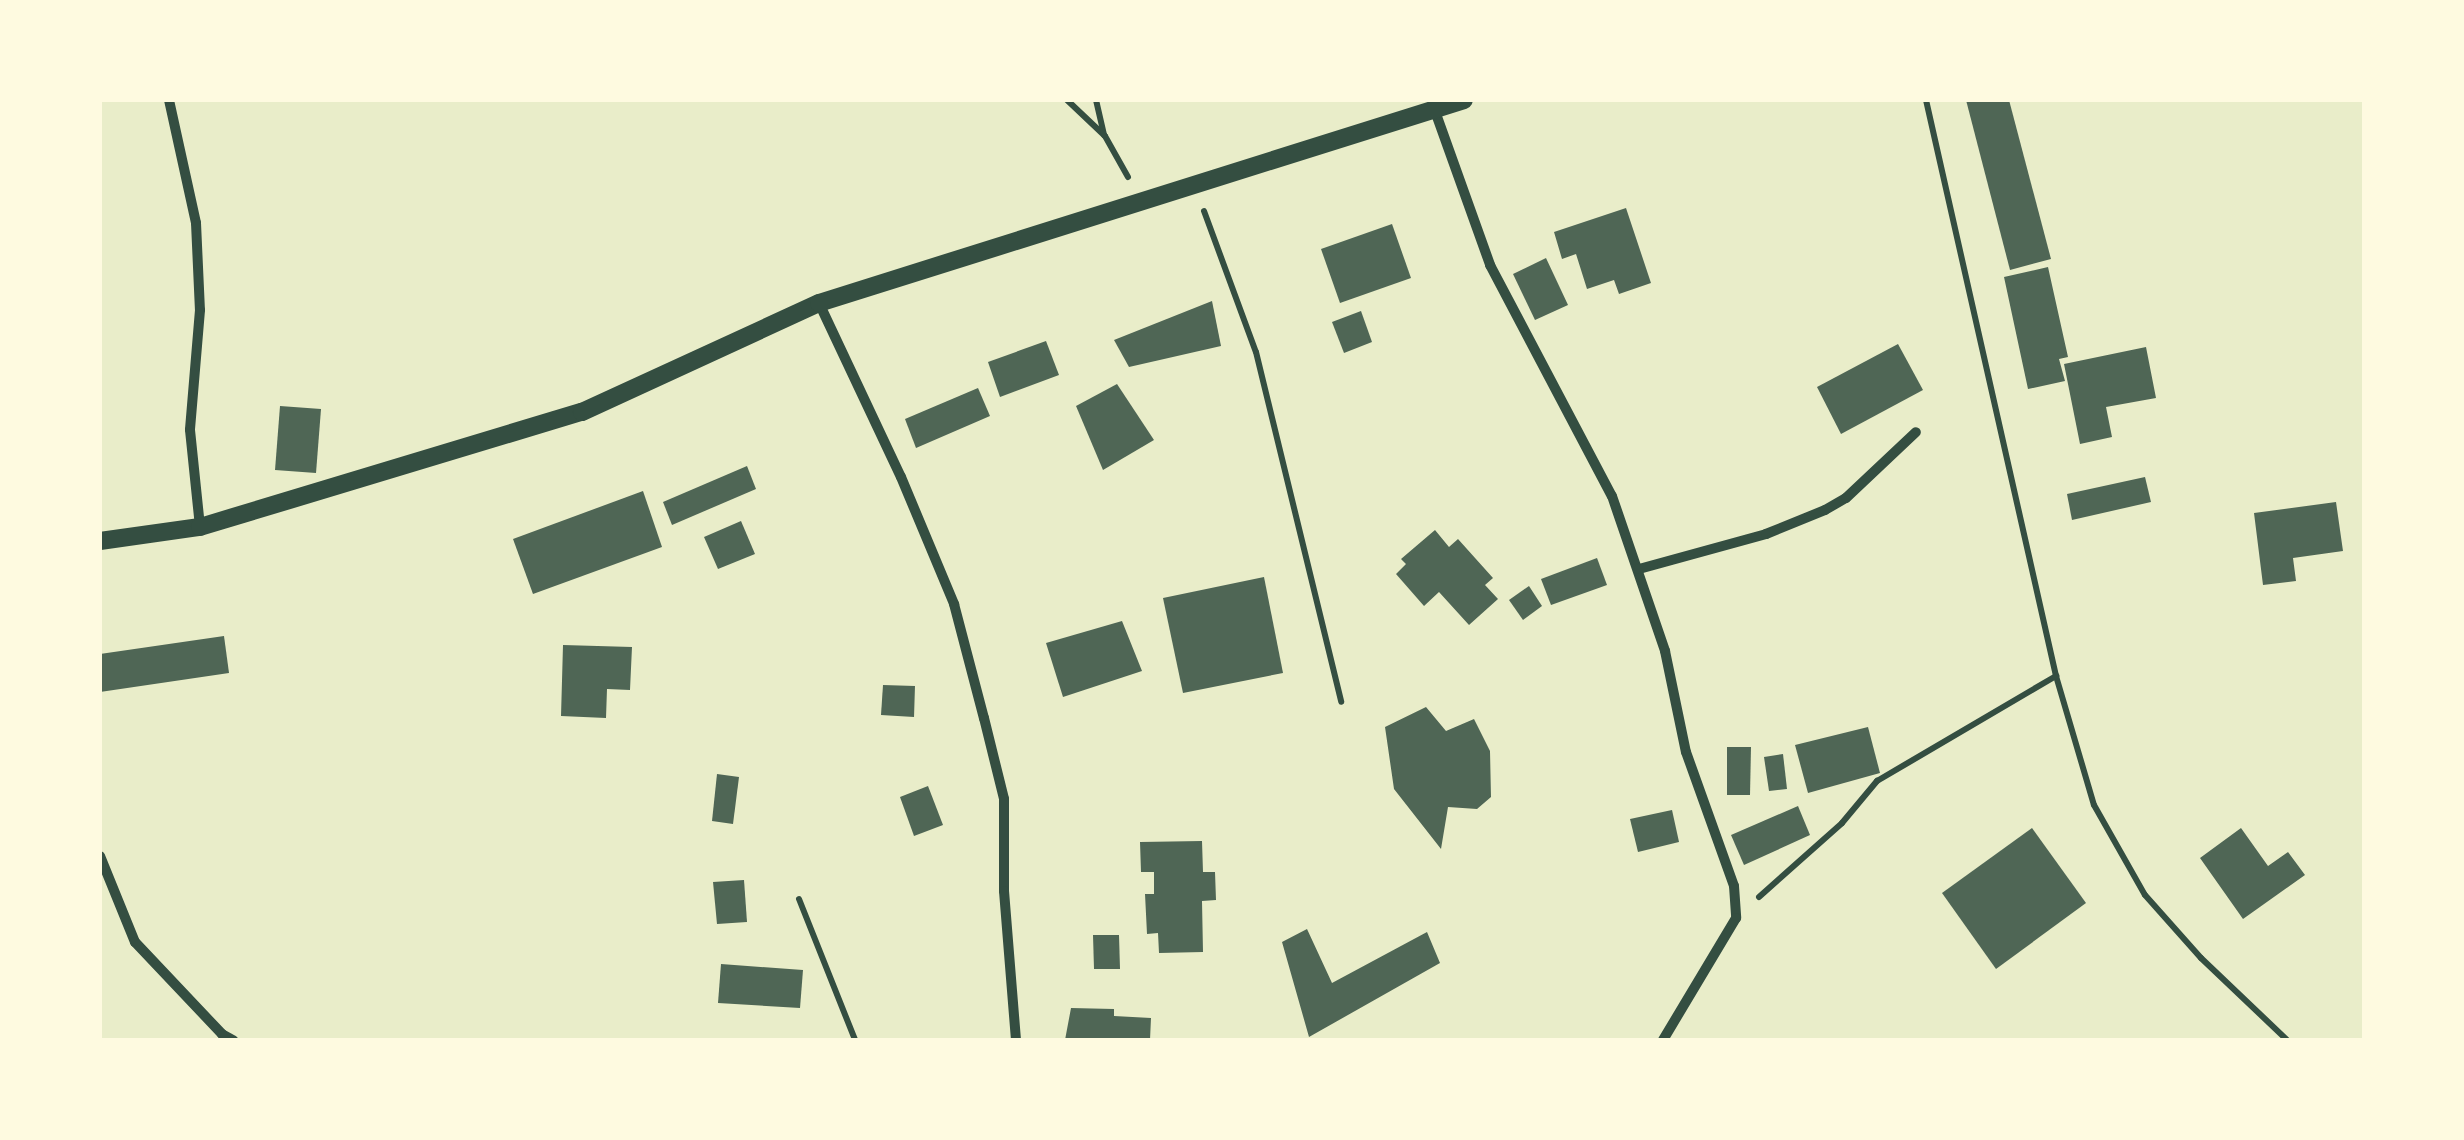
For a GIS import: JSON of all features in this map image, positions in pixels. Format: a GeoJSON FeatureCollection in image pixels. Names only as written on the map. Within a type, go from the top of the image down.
{"type":"FeatureCollection","features":[{"type":"Feature","properties":{"kind":"street"},"geometry":{"type":"LineString","coordinates":[[168,100],[196,222],[200,310],[190,430],[200,527]]}},
{"type":"Feature","properties":{"kind":"street"},"geometry":{"type":"LineString","coordinates":[[100,541],[200,527],[582,412],[819,302],[1464,100]]}},
{"type":"Feature","properties":{"kind":"street"},"geometry":{"type":"LineString","coordinates":[[1436,111],[1490,265],[1567,404],[1612,496],[1665,651],[1686,752],[1734,886],[1736,918],[1663,1040]]}},
{"type":"Feature","properties":{"kind":"street"},"geometry":{"type":"LineString","coordinates":[[819,302],[902,477],[954,604],[1004,798],[1004,891],[1016,1040]]}},
{"type":"Feature","properties":{"kind":"street"},"geometry":{"type":"LineString","coordinates":[[1639,569],[1766,534],[1824,510],[1846,498],[1916,432]]}},
{"type":"Feature","properties":{"kind":"street"},"geometry":{"type":"LineString","coordinates":[[100,856],[135,942],[222,1034],[233,1040]]}},
{"type":"Feature","properties":{"kind":"path"},"geometry":{"type":"LineString","coordinates":[[1067,100],[1105,136]]}},
{"type":"Feature","properties":{"kind":"path"},"geometry":{"type":"LineString","coordinates":[[1096,100],[1105,136],[1142,203]]}},
{"type":"Feature","properties":{"kind":"path"},"geometry":{"type":"LineString","coordinates":[[1926,100],[2056,676],[2094,805],[2145,895],[2201,958],[2287,1040]]}},
{"type":"Feature","properties":{"kind":"path"},"geometry":{"type":"LineString","coordinates":[[1195,186],[1256,352],[1342,702]]}},
{"type":"Feature","properties":{"kind":"path"},"geometry":{"type":"LineString","coordinates":[[1736,918],[1842,824],[1877,781],[2056,676]]}},
{"type":"Feature","properties":{"kind":"path"},"geometry":{"type":"LineString","coordinates":[[800,899],[855,1040]]}},
{"type":"Feature","properties":{"kind":"building"},"geometry":{"type":"Polygon","coordinates":[[[1966,100],[2009,100],[2051,259],[2010,270],[1966,100]]]}},
{"type":"Feature","properties":{"kind":"building"},"geometry":{"type":"Polygon","coordinates":[[[1626,208],[1651,283],[1619,294],[1614,280],[1587,289],[1576,254],[1562,259],[1554,232],[1626,208]]]}},
{"type":"Feature","properties":{"kind":"building"},"geometry":{"type":"Polygon","coordinates":[[[1392,224],[1411,278],[1340,303],[1321,249],[1392,224]]]}},
{"type":"Feature","properties":{"kind":"building"},"geometry":{"type":"Polygon","coordinates":[[[1546,258],[1568,305],[1535,320],[1513,274],[1546,258]]]}},
{"type":"Feature","properties":{"kind":"building"},"geometry":{"type":"Polygon","coordinates":[[[2048,267],[2068,357],[2059,359],[2065,381],[2028,389],[2004,277],[2048,267]]]}},
{"type":"Feature","properties":{"kind":"building"},"geometry":{"type":"Polygon","coordinates":[[[1212,301],[1221,346],[1129,367],[1114,340],[1212,301]]]}},
{"type":"Feature","properties":{"kind":"building"},"geometry":{"type":"Polygon","coordinates":[[[1361,311],[1372,342],[1344,353],[1332,322],[1361,311]]]}},
{"type":"Feature","properties":{"kind":"building"},"geometry":{"type":"Polygon","coordinates":[[[1046,341],[1059,375],[1000,397],[988,362],[1046,341]]]}},
{"type":"Feature","properties":{"kind":"building"},"geometry":{"type":"Polygon","coordinates":[[[1898,344],[1923,390],[1841,434],[1817,387],[1898,344]]]}},
{"type":"Feature","properties":{"kind":"building"},"geometry":{"type":"Polygon","coordinates":[[[2146,347],[2156,398],[2106,407],[2112,437],[2080,444],[2064,364],[2146,347]]]}},
{"type":"Feature","properties":{"kind":"building"},"geometry":{"type":"Polygon","coordinates":[[[1117,384],[1154,440],[1103,470],[1076,406],[1117,384]]]}},
{"type":"Feature","properties":{"kind":"building"},"geometry":{"type":"Polygon","coordinates":[[[978,388],[990,416],[916,448],[905,419],[978,388]]]}},
{"type":"Feature","properties":{"kind":"building"},"geometry":{"type":"Polygon","coordinates":[[[280,406],[321,409],[316,473],[275,470],[280,406]]]}},
{"type":"Feature","properties":{"kind":"building"},"geometry":{"type":"Polygon","coordinates":[[[747,466],[756,489],[672,525],[663,502],[747,466]]]}},
{"type":"Feature","properties":{"kind":"building"},"geometry":{"type":"Polygon","coordinates":[[[2145,477],[2151,502],[2072,520],[2067,494],[2145,477]]]}},
{"type":"Feature","properties":{"kind":"building"},"geometry":{"type":"Polygon","coordinates":[[[643,491],[662,547],[533,594],[513,539],[643,491]]]}},
{"type":"Feature","properties":{"kind":"building"},"geometry":{"type":"Polygon","coordinates":[[[2336,502],[2343,551],[2293,558],[2296,581],[2263,585],[2254,513],[2336,502]]]}},
{"type":"Feature","properties":{"kind":"building"},"geometry":{"type":"Polygon","coordinates":[[[741,521],[755,554],[718,569],[704,537],[741,521]]]}},
{"type":"Feature","properties":{"kind":"building"},"geometry":{"type":"Polygon","coordinates":[[[1435,530],[1449,547],[1458,539],[1493,578],[1485,585],[1498,599],[1469,625],[1439,592],[1424,606],[1396,574],[1406,564],[1401,559],[1435,530]]]}},
{"type":"Feature","properties":{"kind":"building"},"geometry":{"type":"Polygon","coordinates":[[[1597,558],[1607,585],[1551,605],[1541,579],[1597,558]]]}},
{"type":"Feature","properties":{"kind":"building"},"geometry":{"type":"Polygon","coordinates":[[[1264,577],[1283,673],[1183,693],[1163,598],[1264,577]]]}},
{"type":"Feature","properties":{"kind":"building"},"geometry":{"type":"Polygon","coordinates":[[[1529,586],[1542,606],[1523,620],[1509,600],[1529,586]]]}},
{"type":"Feature","properties":{"kind":"building"},"geometry":{"type":"Polygon","coordinates":[[[1122,621],[1142,671],[1063,697],[1046,643],[1122,621]]]}},
{"type":"Feature","properties":{"kind":"building"},"geometry":{"type":"Polygon","coordinates":[[[224,636],[229,673],[100,692],[100,654],[224,636]]]}},
{"type":"Feature","properties":{"kind":"building"},"geometry":{"type":"Polygon","coordinates":[[[563,645],[632,647],[630,690],[607,689],[606,718],[561,716],[563,645]]]}},
{"type":"Feature","properties":{"kind":"building"},"geometry":{"type":"Polygon","coordinates":[[[883,685],[915,686],[914,717],[881,715],[883,685]]]}},
{"type":"Feature","properties":{"kind":"building"},"geometry":{"type":"Polygon","coordinates":[[[1426,707],[1446,731],[1474,719],[1490,751],[1491,797],[1477,809],[1448,807],[1441,849],[1394,789],[1385,727],[1426,707]]]}},
{"type":"Feature","properties":{"kind":"building"},"geometry":{"type":"Polygon","coordinates":[[[1868,727],[1880,773],[1808,793],[1795,745],[1868,727]]]}},
{"type":"Feature","properties":{"kind":"building"},"geometry":{"type":"Polygon","coordinates":[[[1727,747],[1751,747],[1750,795],[1727,795],[1727,747]]]}},
{"type":"Feature","properties":{"kind":"building"},"geometry":{"type":"Polygon","coordinates":[[[1783,754],[1787,789],[1769,791],[1764,757],[1783,754]]]}},
{"type":"Feature","properties":{"kind":"building"},"geometry":{"type":"Polygon","coordinates":[[[717,774],[739,777],[733,824],[712,821],[717,774]]]}},
{"type":"Feature","properties":{"kind":"building"},"geometry":{"type":"Polygon","coordinates":[[[928,786],[943,825],[914,836],[900,797],[928,786]]]}},
{"type":"Feature","properties":{"kind":"building"},"geometry":{"type":"Polygon","coordinates":[[[1798,806],[1810,835],[1744,865],[1731,835],[1798,806]]]}},
{"type":"Feature","properties":{"kind":"building"},"geometry":{"type":"Polygon","coordinates":[[[1672,810],[1679,842],[1638,852],[1630,819],[1672,810]]]}},
{"type":"Feature","properties":{"kind":"building"},"geometry":{"type":"Polygon","coordinates":[[[2032,828],[2086,903],[1996,969],[1942,893],[2032,828]]]}},
{"type":"Feature","properties":{"kind":"building"},"geometry":{"type":"Polygon","coordinates":[[[2241,828],[2268,866],[2288,852],[2305,875],[2243,919],[2200,858],[2241,828]]]}},
{"type":"Feature","properties":{"kind":"building"},"geometry":{"type":"Polygon","coordinates":[[[1202,841],[1203,872],[1215,872],[1216,900],[1202,901],[1203,952],[1159,953],[1158,933],[1147,934],[1145,894],[1154,894],[1154,872],[1141,872],[1140,842],[1202,841]]]}},
{"type":"Feature","properties":{"kind":"building"},"geometry":{"type":"Polygon","coordinates":[[[744,880],[747,922],[717,924],[713,882],[744,880]]]}},
{"type":"Feature","properties":{"kind":"building"},"geometry":{"type":"Polygon","coordinates":[[[1307,929],[1332,983],[1427,932],[1440,963],[1309,1037],[1282,942],[1307,929]]]}},
{"type":"Feature","properties":{"kind":"building"},"geometry":{"type":"Polygon","coordinates":[[[1093,935],[1119,935],[1120,969],[1094,969],[1093,935]]]}},
{"type":"Feature","properties":{"kind":"building"},"geometry":{"type":"Polygon","coordinates":[[[721,964],[803,970],[800,1008],[718,1003],[721,964]]]}},
{"type":"Feature","properties":{"kind":"building"},"geometry":{"type":"Polygon","coordinates":[[[1071,1008],[1114,1009],[1114,1016],[1151,1018],[1150,1040],[1065,1040],[1071,1008]]]}}]}
